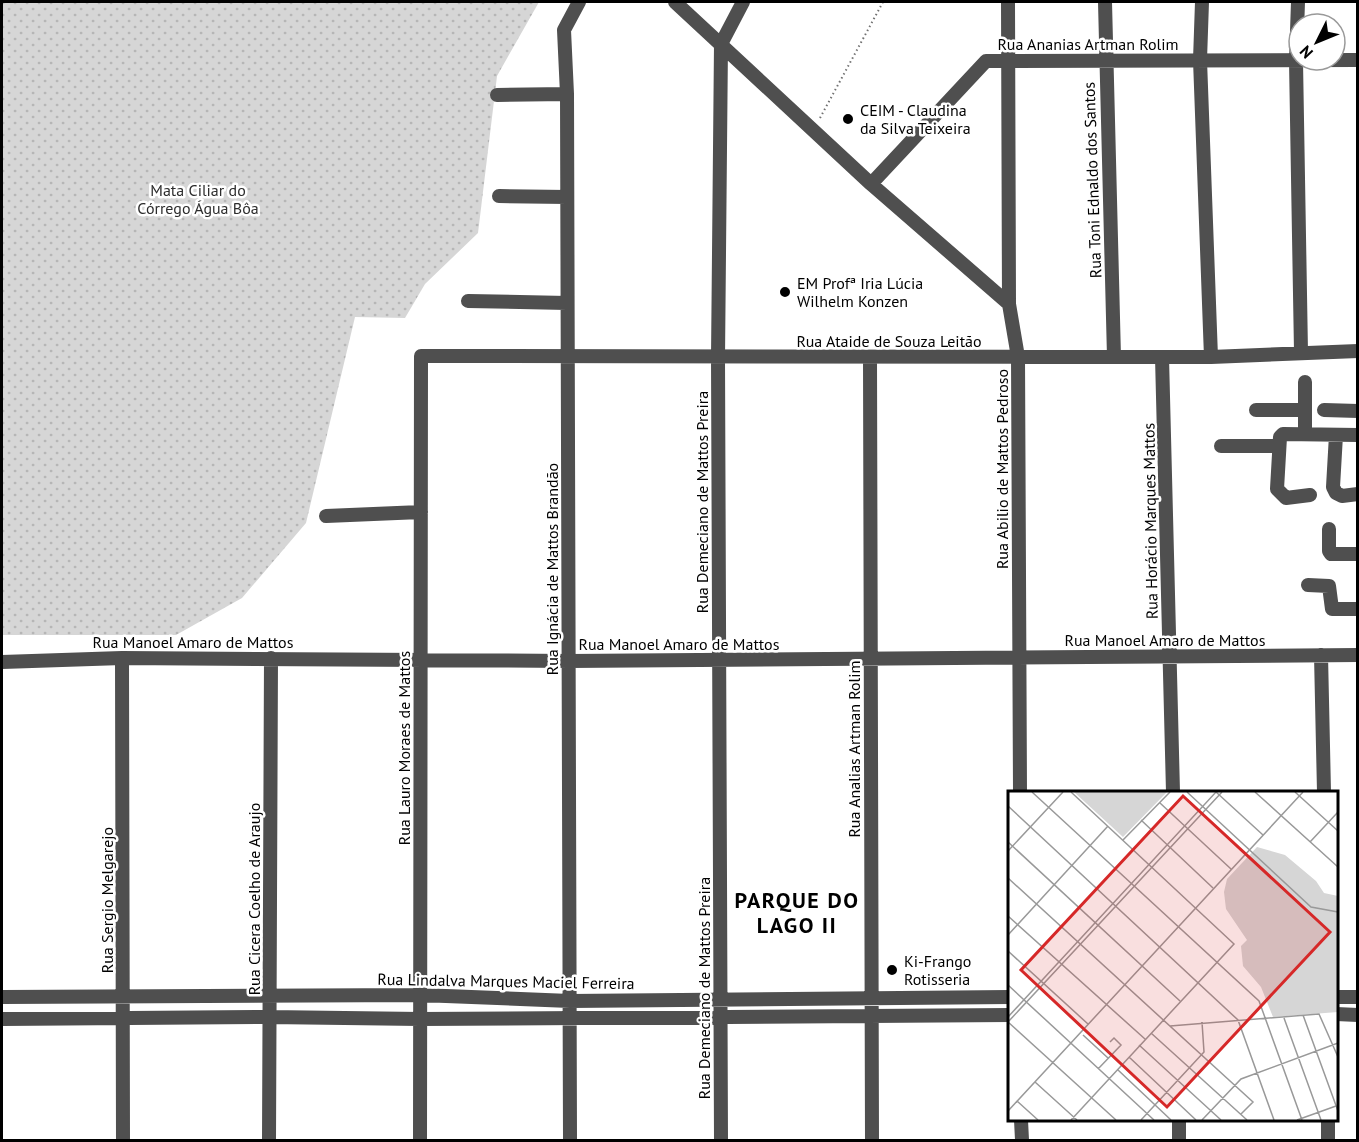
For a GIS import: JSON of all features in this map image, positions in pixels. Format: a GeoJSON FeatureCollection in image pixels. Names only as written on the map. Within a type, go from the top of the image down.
{"type":"FeatureCollection","features":[{"type":"Feature","properties":{"kind":"street","name":"Rua Ignácia de Mattos Brandão"},"geometry":{"type":"LineString","coordinates":[[570,1140],[573,359],[567,303],[567,94],[564,30],[579,2]]}},
{"type":"Feature","properties":{"kind":"street"},"geometry":{"type":"LineString","coordinates":[[675,2],[813,130],[1009,304]]}},
{"type":"Feature","properties":{"kind":"street"},"geometry":{"type":"LineString","coordinates":[[716,39],[743,2]]}},
{"type":"Feature","properties":{"kind":"street","name":"Rua Abilio de Mattos Pedroso"},"geometry":{"type":"LineString","coordinates":[[1008,2],[1009,304],[1018,357],[1020,791]]}},
{"type":"Feature","properties":{"kind":"street","name":"Rua Toni Ednaldo dos Santos"},"geometry":{"type":"LineString","coordinates":[[1105,2],[1114,357]]}},
{"type":"Feature","properties":{"kind":"street"},"geometry":{"type":"LineString","coordinates":[[1202,2],[1200,60],[1211,357]]}},
{"type":"Feature","properties":{"kind":"street","name":"Rua Demeciano de Mattos Preira"},"geometry":{"type":"LineString","coordinates":[[716,39],[721,1140]]}},
{"type":"Feature","properties":{"kind":"street","name":"Rua Ananias Artman Rolim"},"geometry":{"type":"LineString","coordinates":[[869,180],[986,61],[1008,59],[1106,62],[1287,61]]}},
{"type":"Feature","properties":{"kind":"street"},"geometry":{"type":"LineString","coordinates":[[1296,72],[1301,352]]}},
{"type":"Feature","properties":{"kind":"street"},"geometry":{"type":"LineString","coordinates":[[497,95],[567,94]]}},
{"type":"Feature","properties":{"kind":"street"},"geometry":{"type":"LineString","coordinates":[[499,196],[567,196]]}},
{"type":"Feature","properties":{"kind":"street"},"geometry":{"type":"LineString","coordinates":[[468,301],[567,303]]}},
{"type":"Feature","properties":{"kind":"street","name":"Rua Ataide de Souza Leitão"},"geometry":{"type":"LineString","coordinates":[[421,356],[718,360],[1211,357],[1358,351]]}},
{"type":"Feature","properties":{"kind":"street","name":"Rua Lauro Moraes de Mattos"},"geometry":{"type":"LineString","coordinates":[[420,1140],[421,356]]}},
{"type":"Feature","properties":{"kind":"street","name":"Rua Horácio Marques Mattos"},"geometry":{"type":"LineString","coordinates":[[1162,357],[1173,791]]}},
{"type":"Feature","properties":{"kind":"street","name":"Rua Analias Artman Rolim"},"geometry":{"type":"LineString","coordinates":[[870,358],[865,659],[872,1140]]}},
{"type":"Feature","properties":{"kind":"street"},"geometry":{"type":"LineString","coordinates":[[1305,382],[1305,434]]}},
{"type":"Feature","properties":{"kind":"street"},"geometry":{"type":"LineString","coordinates":[[1256,410],[1305,410]]}},
{"type":"Feature","properties":{"kind":"street"},"geometry":{"type":"LineString","coordinates":[[1324,410],[1358,411]]}},
{"type":"Feature","properties":{"kind":"street"},"geometry":{"type":"LineString","coordinates":[[1310,495],[1286,498],[1280,495],[1277,489],[1280,437],[1283,434],[1358,435]]}},
{"type":"Feature","properties":{"kind":"street"},"geometry":{"type":"LineString","coordinates":[[1336,435],[1333,487],[1336,493],[1342,496],[1358,494]]}},
{"type":"Feature","properties":{"kind":"street"},"geometry":{"type":"LineString","coordinates":[[1221,446],[1279,446]]}},
{"type":"Feature","properties":{"kind":"street"},"geometry":{"type":"LineString","coordinates":[[326,516],[421,512]]}},
{"type":"Feature","properties":{"kind":"street"},"geometry":{"type":"LineString","coordinates":[[1329,530],[1331,554],[1358,554]]}},
{"type":"Feature","properties":{"kind":"street"},"geometry":{"type":"LineString","coordinates":[[1308,585],[1329,586],[1332,609],[1358,609]]}},
{"type":"Feature","properties":{"kind":"street"},"geometry":{"type":"LineString","coordinates":[[1321,655],[1324,791]]}},
{"type":"Feature","properties":{"kind":"street","name":"Rua Manoel Amaro de Mattos"},"geometry":{"type":"LineString","coordinates":[[2,662],[122,658],[421,658],[573,661],[1358,655]]}},
{"type":"Feature","properties":{"kind":"street","name":"Rua Sergio Melgarejo"},"geometry":{"type":"LineString","coordinates":[[122,658],[123,1140]]}},
{"type":"Feature","properties":{"kind":"street","name":"Rua Cicera Coelho de Araujo"},"geometry":{"type":"LineString","coordinates":[[269,1140],[271,658]]}},
{"type":"Feature","properties":{"kind":"street","name":"Rua Lindalva Marques Maciel Ferreira"},"geometry":{"type":"LineString","coordinates":[[2,997],[420,995],[570,1001],[721,993],[871,999],[1008,998]]}},
{"type":"Feature","properties":{"kind":"street"},"geometry":{"type":"LineString","coordinates":[[1338,997],[1358,997]]}},
{"type":"Feature","properties":{"kind":"street"},"geometry":{"type":"LineString","coordinates":[[1338,1014],[1358,1014]]}},
{"type":"Feature","properties":{"kind":"street"},"geometry":{"type":"LineString","coordinates":[[2,1018],[420,1019],[1008,1015]]}},
{"type":"Feature","properties":{"kind":"street"},"geometry":{"type":"LineString","coordinates":[[1021,1121],[1022,1140]]}},
{"type":"Feature","properties":{"kind":"street"},"geometry":{"type":"LineString","coordinates":[[1179,1121],[1179,1140]]}},
{"type":"Feature","properties":{"kind":"street"},"geometry":{"type":"LineString","coordinates":[[1328,1121],[1328,1140]]}},
{"type":"Feature","properties":{"kind":"path"},"geometry":{"type":"LineString","coordinates":[[813,130],[883,2]]}},
{"type":"Feature","properties":{"kind":"green space","name":"Mata Ciliar do Córrego Água Bôa"},"geometry":{"type":"Polygon","coordinates":[[[2,2],[539,2],[497,76],[478,233],[425,284],[405,318],[355,317],[306,523],[242,598],[176,635],[2,635],[2,2]]]}},
{"type":"Feature","properties":{"kind":"place","name":"CEIM - Claudina da Silva Teixeira"},"geometry":{"type":"Point","coordinates":[848,119]}},
{"type":"Feature","properties":{"kind":"place","name":"EM Profª Iria Lúcia Wilhelm Konzen"},"geometry":{"type":"Point","coordinates":[785,292]}},
{"type":"Feature","properties":{"kind":"place","name":"Ki-Frango Rotisseria"},"geometry":{"type":"Point","coordinates":[892,970]}},
{"type":"Feature","properties":{"kind":"district","name":"PARQUE DO LAGO II"},"geometry":{"type":"Point","coordinates":[797,912]}}]}
